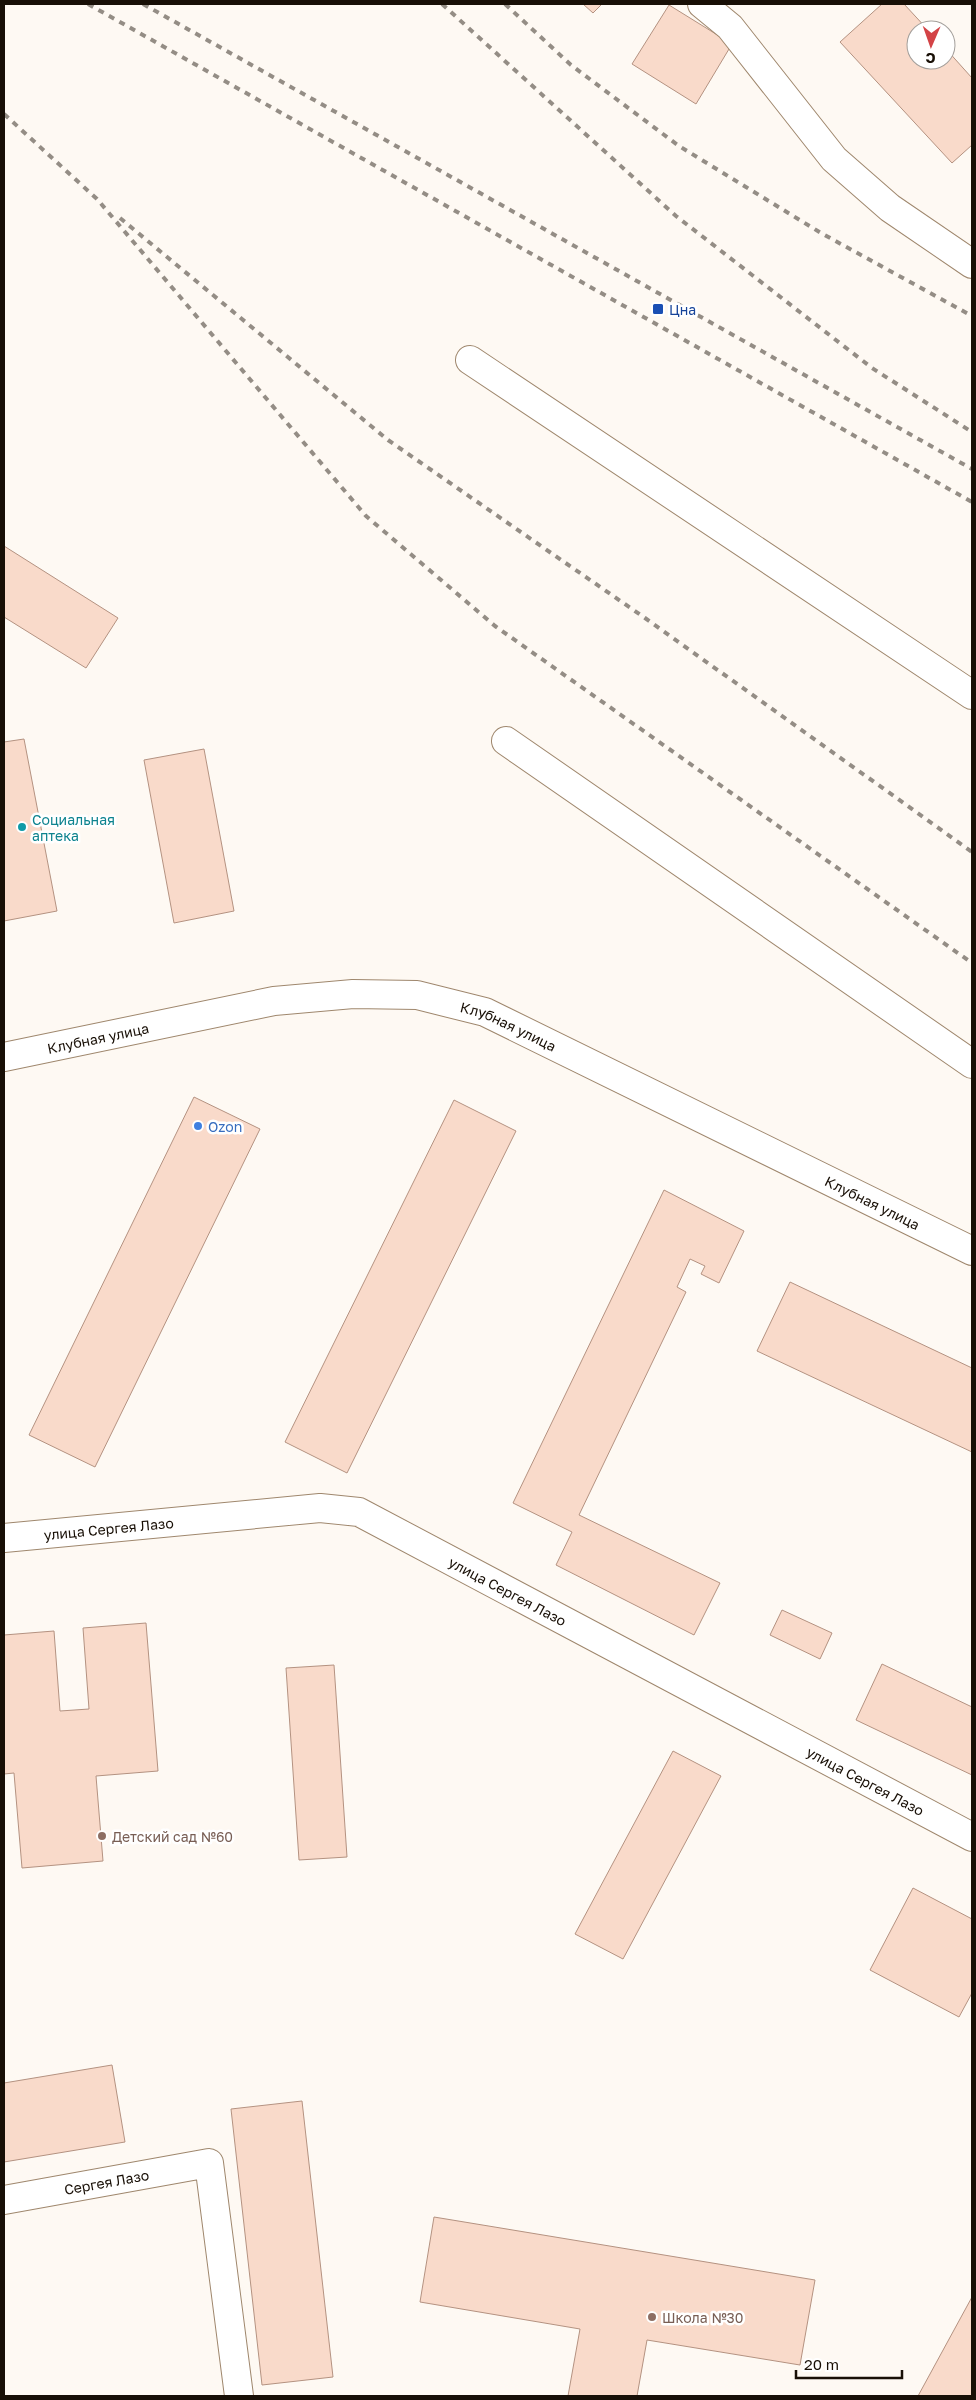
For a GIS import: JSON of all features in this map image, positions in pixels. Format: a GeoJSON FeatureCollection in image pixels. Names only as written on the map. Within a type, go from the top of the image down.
{"type":"FeatureCollection","features":[{"type":"Feature","properties":{"kind":"street"},"geometry":{"type":"LineString","coordinates":[[702,4],[730,27],[834,159],[890,208],[972,264]]}},
{"type":"Feature","properties":{"kind":"street"},"geometry":{"type":"LineString","coordinates":[[470,360],[972,695]]}},
{"type":"Feature","properties":{"kind":"street"},"geometry":{"type":"LineString","coordinates":[[506,741],[972,1064]]}},
{"type":"Feature","properties":{"kind":"street","name":"Клубная улица"},"geometry":{"type":"LineString","coordinates":[[4,1057],[274,1001],[352,994],[417,996],[485,1012],[972,1251]]}},
{"type":"Feature","properties":{"kind":"street","name":"улица Сергея Лазо"},"geometry":{"type":"LineString","coordinates":[[4,1538],[320,1508],[360,1512],[972,1837]]}},
{"type":"Feature","properties":{"kind":"street","name":"Сергея Лазо"},"geometry":{"type":"LineString","coordinates":[[4,2200],[209,2163],[239,2396]]}},
{"type":"Feature","properties":{"kind":"building"},"geometry":{"type":"Polygon","coordinates":[[[583,4],[602,4],[593,13],[583,4]]]}},
{"type":"Feature","properties":{"kind":"building"},"geometry":{"type":"Polygon","coordinates":[[[882,4],[904,4],[919,20],[906,20],[906,70],[956,70],[956,60],[972,78],[972,145],[952,163],[840,42],[882,4]]]}},
{"type":"Feature","properties":{"kind":"building"},"geometry":{"type":"Polygon","coordinates":[[[669,5],[732,44],[696,104],[632,64],[669,5]]]}},
{"type":"Feature","properties":{"kind":"building"},"geometry":{"type":"Polygon","coordinates":[[[4,546],[118,618],[86,668],[4,617],[4,546]]]}},
{"type":"Feature","properties":{"kind":"building","name":"Социальная аптека"},"geometry":{"type":"Polygon","coordinates":[[[24,739],[57,911],[4,921],[4,742],[24,739]]]}},
{"type":"Feature","properties":{"kind":"building"},"geometry":{"type":"Polygon","coordinates":[[[204,749],[234,911],[174,923],[144,760],[204,749]]]}},
{"type":"Feature","properties":{"kind":"building"},"geometry":{"type":"Polygon","coordinates":[[[194,1097],[260,1129],[95,1467],[29,1435],[194,1097]]]}},
{"type":"Feature","properties":{"kind":"building"},"geometry":{"type":"Polygon","coordinates":[[[454,1100],[516,1131],[347,1473],[285,1442],[454,1100]]]}},
{"type":"Feature","properties":{"kind":"building"},"geometry":{"type":"Polygon","coordinates":[[[664,1190],[744,1231],[719,1283],[701,1274],[705,1266],[690,1259],[677,1287],[686,1292],[579,1515],[720,1583],[694,1635],[556,1565],[572,1532],[513,1503],[664,1190]]]}},
{"type":"Feature","properties":{"kind":"building"},"geometry":{"type":"Polygon","coordinates":[[[790,1282],[972,1368],[972,1452],[757,1351],[790,1282]]]}},
{"type":"Feature","properties":{"kind":"building"},"geometry":{"type":"Polygon","coordinates":[[[782,1610],[832,1633],[820,1659],[770,1635],[782,1610]]]}},
{"type":"Feature","properties":{"kind":"building"},"geometry":{"type":"Polygon","coordinates":[[[146,1623],[158,1771],[96,1776],[103,1861],[22,1868],[14,1773],[4,1774],[4,1635],[54,1631],[60,1711],[89,1709],[83,1628],[146,1623]]]}},
{"type":"Feature","properties":{"kind":"building"},"geometry":{"type":"Polygon","coordinates":[[[882,1664],[972,1707],[972,1775],[856,1720],[882,1664]]]}},
{"type":"Feature","properties":{"kind":"building"},"geometry":{"type":"Polygon","coordinates":[[[334,1665],[347,1857],[299,1860],[286,1668],[334,1665]]]}},
{"type":"Feature","properties":{"kind":"building"},"geometry":{"type":"Polygon","coordinates":[[[673,1751],[721,1776],[623,1959],[575,1934],[673,1751]]]}},
{"type":"Feature","properties":{"kind":"building"},"geometry":{"type":"Polygon","coordinates":[[[913,1888],[972,1919],[972,1993],[959,2017],[870,1970],[913,1888]]]}},
{"type":"Feature","properties":{"kind":"building"},"geometry":{"type":"Polygon","coordinates":[[[112,2065],[125,2142],[4,2162],[4,2083],[112,2065]]]}},
{"type":"Feature","properties":{"kind":"building"},"geometry":{"type":"Polygon","coordinates":[[[302,2101],[333,2377],[262,2385],[231,2109],[302,2101]]]}},
{"type":"Feature","properties":{"kind":"building"},"geometry":{"type":"Polygon","coordinates":[[[434,2217],[815,2280],[800,2365],[647,2340],[637,2396],[568,2396],[580,2329],[420,2302],[434,2217]]]}},
{"type":"Feature","properties":{"kind":"building"},"geometry":{"type":"Polygon","coordinates":[[[972,2297],[972,2396],[918,2396],[972,2297]]]}},
{"type":"Feature","properties":{"kind":"railway"},"geometry":{"type":"LineString","coordinates":[[88,4],[972,502]]}},
{"type":"Feature","properties":{"kind":"railway"},"geometry":{"type":"LineString","coordinates":[[143,4],[972,469]]}},
{"type":"Feature","properties":{"kind":"railway"},"geometry":{"type":"LineString","coordinates":[[442,4],[676,216],[872,368],[972,432]]}},
{"type":"Feature","properties":{"kind":"railway"},"geometry":{"type":"LineString","coordinates":[[505,4],[571,65],[679,146],[821,233],[972,316]]}},
{"type":"Feature","properties":{"kind":"railway"},"geometry":{"type":"LineString","coordinates":[[4,114],[97,199],[366,516],[495,626],[972,963]]}},
{"type":"Feature","properties":{"kind":"railway"},"geometry":{"type":"LineString","coordinates":[[120,218],[388,440],[645,618],[972,852]]}},
{"type":"Feature","properties":{"kind":"place","name":"Цна"},"geometry":{"type":"Point","coordinates":[658,309]}},
{"type":"Feature","properties":{"kind":"place","name":"Социальная аптека"},"geometry":{"type":"Point","coordinates":[22,827]}},
{"type":"Feature","properties":{"kind":"place","name":"Ozon"},"geometry":{"type":"Point","coordinates":[198,1126]}},
{"type":"Feature","properties":{"kind":"place","name":"Детский сад №60"},"geometry":{"type":"Point","coordinates":[102,1836]}},
{"type":"Feature","properties":{"kind":"place","name":"Школа №30"},"geometry":{"type":"Point","coordinates":[652,2317]}}]}
